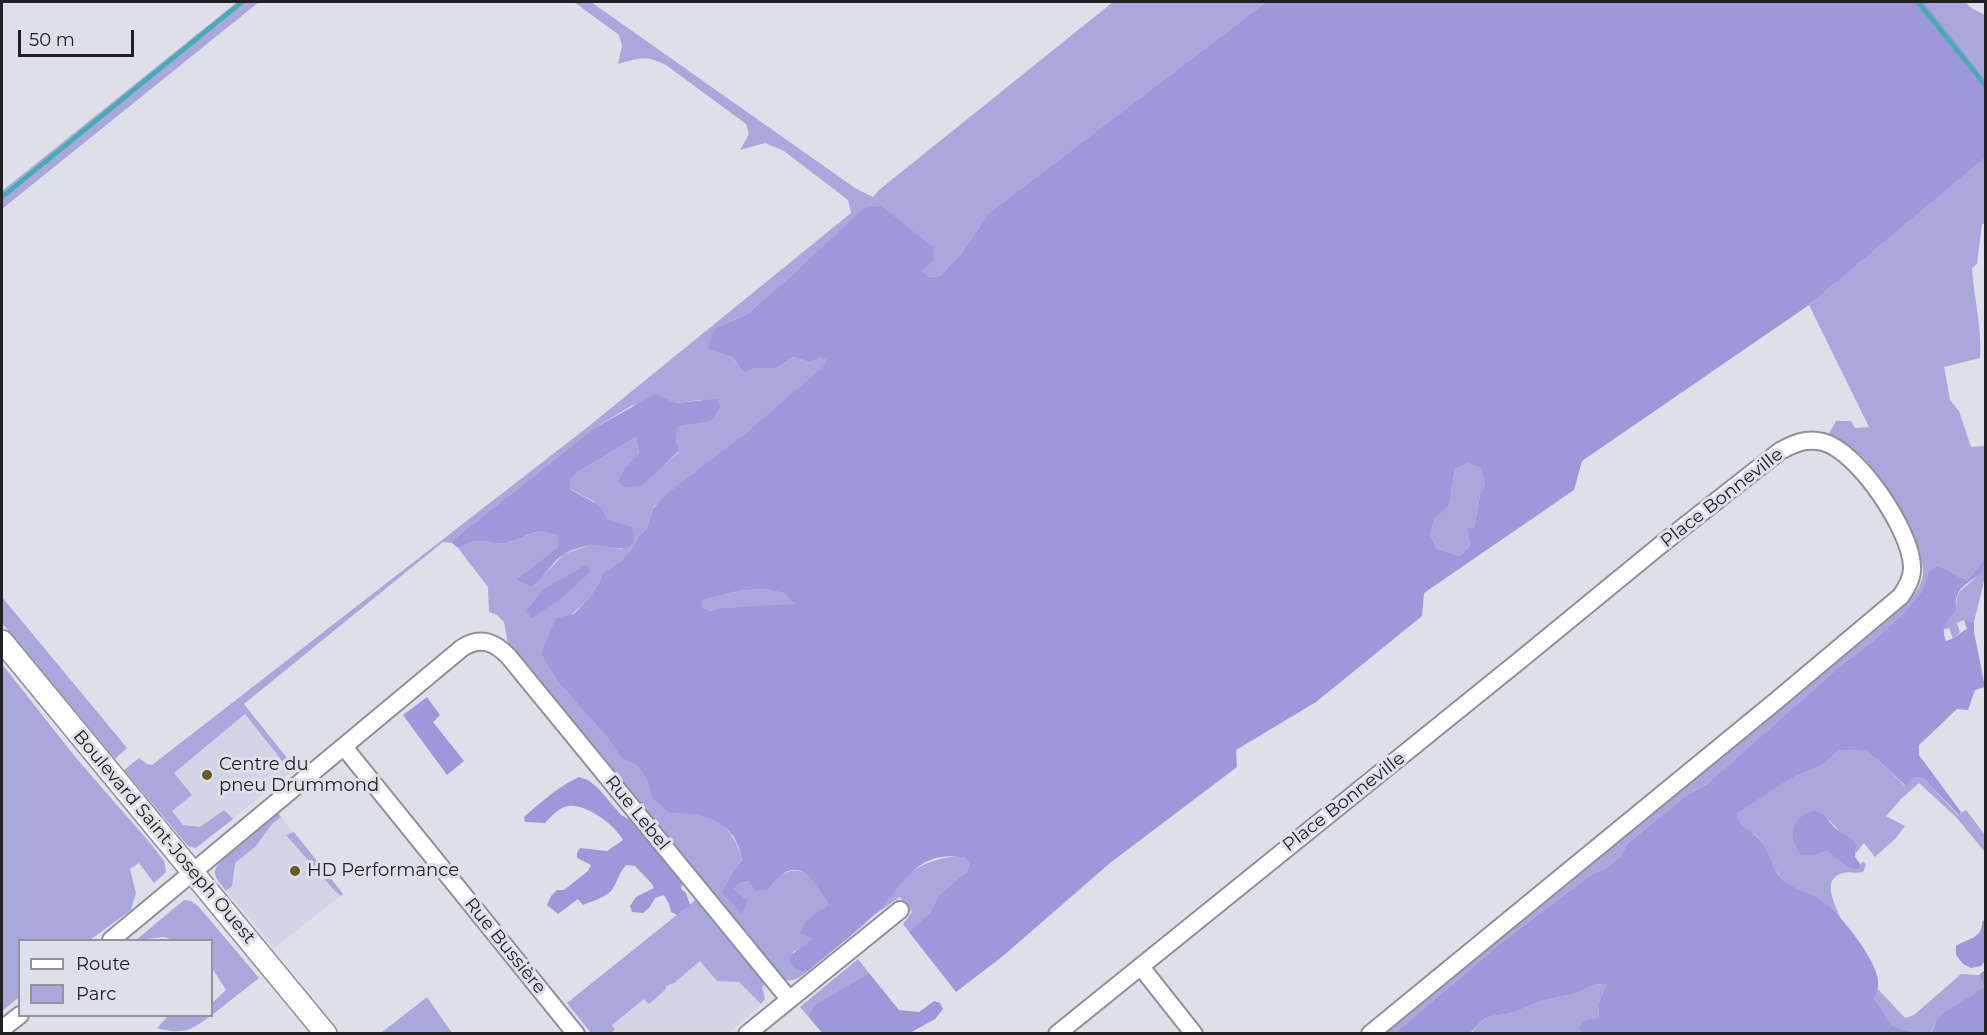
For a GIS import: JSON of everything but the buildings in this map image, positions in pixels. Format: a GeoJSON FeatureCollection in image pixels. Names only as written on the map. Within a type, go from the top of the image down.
{"type":"FeatureCollection","features":[{"type":"Feature","properties":{"kind":"street","name":"Place Bonneville"},"geometry":{"type":"LineString","coordinates":[[1057,1034],[1663,543],[1780,451],[1806,440],[1825,443],[1844,453],[1866,473],[1905,539],[1913,567],[1907,587],[1901,596],[1370,1034]]}},
{"type":"Feature","properties":{"kind":"street","name":"Boulevard Saint-Joseph Ouest"},"geometry":{"type":"LineString","coordinates":[[2,641],[326,1034]]}},
{"type":"Feature","properties":{"kind":"street","name":"Rue Lebel"},"geometry":{"type":"LineString","coordinates":[[344,747],[462,648],[476,642],[494,644],[509,657],[789,999]]}},
{"type":"Feature","properties":{"kind":"street"},"geometry":{"type":"LineString","coordinates":[[112,939],[344,747]]}},
{"type":"Feature","properties":{"kind":"street","name":"Rue Bussière"},"geometry":{"type":"LineString","coordinates":[[344,747],[576,1034]]}},
{"type":"Feature","properties":{"kind":"street"},"geometry":{"type":"LineString","coordinates":[[747,1034],[900,910]]}},
{"type":"Feature","properties":{"kind":"street"},"geometry":{"type":"LineString","coordinates":[[1141,967],[1194,1034]]}},
{"type":"Feature","properties":{"kind":"street"},"geometry":{"type":"LineString","coordinates":[[2,1029],[18,1016]]}},
{"type":"Feature","properties":{"kind":"shaded area"},"geometry":{"type":"Polygon","coordinates":[[[1266,2],[1925,2],[1985,79],[1985,158],[1809,305],[1582,461],[1574,490],[1424,593],[1422,616],[1316,702],[1236,750],[1237,767],[1110,863],[1003,956],[956,992],[909,932],[930,912],[939,895],[967,871],[969,864],[966,858],[949,856],[934,858],[922,864],[911,872],[873,916],[808,971],[800,971],[793,967],[789,959],[813,938],[801,934],[805,924],[828,905],[809,877],[803,872],[791,870],[779,877],[767,890],[755,891],[748,881],[739,884],[734,889],[747,900],[745,909],[741,913],[722,892],[742,860],[734,837],[726,828],[712,819],[697,814],[669,813],[652,798],[646,778],[636,765],[622,759],[606,736],[557,681],[541,654],[556,618],[574,614],[589,598],[602,574],[621,561],[647,528],[653,508],[668,493],[747,432],[823,367],[826,360],[820,358],[809,362],[793,357],[776,368],[754,368],[744,372],[732,357],[708,349],[712,335],[718,327],[746,315],[864,208],[881,206],[933,247],[934,259],[923,271],[929,277],[940,276],[961,254],[989,213],[1266,2]],[[1467,463],[1455,469],[1449,506],[1435,519],[1430,534],[1437,549],[1460,556],[1470,546],[1467,528],[1474,528],[1480,495],[1485,484],[1481,468],[1467,463]],[[762,589],[738,591],[703,600],[701,607],[710,611],[720,608],[794,604],[784,593],[762,589]]]}},
{"type":"Feature","properties":{"kind":"shaded area"},"geometry":{"type":"Polygon","coordinates":[[[655,394],[675,403],[718,399],[720,408],[711,421],[678,426],[676,437],[679,451],[641,486],[625,487],[618,481],[626,467],[639,453],[636,437],[578,472],[570,481],[570,489],[597,504],[607,519],[632,527],[634,537],[628,547],[592,545],[570,551],[556,561],[532,587],[515,580],[558,547],[559,536],[535,532],[505,543],[476,541],[458,548],[452,543],[454,539],[593,429],[655,394]]]}},
{"type":"Feature","properties":{"kind":"shaded area"},"geometry":{"type":"Polygon","coordinates":[[[1985,558],[1982,571],[1960,591],[1956,599],[1956,611],[1947,621],[1944,632],[1946,641],[1967,629],[1964,620],[1974,622],[1985,687],[1975,690],[1968,710],[1957,709],[1919,745],[1919,755],[1961,812],[1959,815],[1923,778],[1913,777],[1906,786],[1865,751],[1840,750],[1820,766],[1790,779],[1737,813],[1739,823],[1754,834],[1766,848],[1780,876],[1793,887],[1824,902],[1857,938],[1876,972],[1878,985],[1874,998],[1890,1023],[1899,1029],[1918,1033],[1582,1033],[1580,1029],[1582,1021],[1599,1018],[1598,1004],[1606,985],[1596,984],[1574,994],[1541,1001],[1513,1013],[1486,1017],[1470,1033],[1395,1033],[1502,942],[1592,874],[1604,870],[1621,856],[1627,844],[1687,795],[1707,784],[1838,668],[1877,638],[1905,612],[1922,591],[1929,571],[1937,566],[1967,581],[1985,558]]]}},
{"type":"Feature","properties":{"kind":"shaded area"},"geometry":{"type":"Polygon","coordinates":[[[586,565],[591,570],[578,584],[532,618],[526,611],[544,589],[586,565]]]}},
{"type":"Feature","properties":{"kind":"shaded area"},"geometry":{"type":"Polygon","coordinates":[[[427,697],[440,715],[433,722],[464,761],[447,775],[403,715],[427,697]]]}},
{"type":"Feature","properties":{"kind":"shaded area"},"geometry":{"type":"Polygon","coordinates":[[[244,705],[291,763],[294,770],[196,848],[192,848],[140,789],[244,705]]]}},
{"type":"Feature","properties":{"kind":"shaded area"},"geometry":{"type":"Polygon","coordinates":[[[579,777],[588,780],[598,788],[621,815],[636,823],[683,880],[681,889],[686,893],[690,905],[677,915],[671,912],[664,895],[655,898],[643,913],[632,912],[630,906],[636,897],[654,888],[635,866],[626,865],[613,889],[601,897],[583,905],[578,899],[558,914],[547,905],[557,890],[564,890],[588,871],[591,865],[577,858],[580,848],[607,851],[623,840],[614,828],[599,816],[575,806],[561,809],[545,823],[525,822],[524,817],[544,800],[579,777]]]}},
{"type":"Feature","properties":{"kind":"shaded area"},"geometry":{"type":"Polygon","coordinates":[[[1814,811],[1823,814],[1834,827],[1854,841],[1855,857],[1861,865],[1858,870],[1848,867],[1827,851],[1815,855],[1801,855],[1794,841],[1794,828],[1800,817],[1814,811]]]}},
{"type":"Feature","properties":{"kind":"shaded area"},"geometry":{"type":"Polygon","coordinates":[[[278,813],[343,894],[274,948],[220,883],[215,872],[216,866],[278,813]]]}},
{"type":"Feature","properties":{"kind":"shaded area"},"geometry":{"type":"Polygon","coordinates":[[[698,898],[766,983],[767,990],[760,1006],[729,1033],[591,1033],[567,1003],[698,898]]]}},
{"type":"Feature","properties":{"kind":"shaded area"},"geometry":{"type":"Polygon","coordinates":[[[1985,919],[1985,961],[1981,966],[1971,968],[1963,964],[1956,955],[1956,946],[1977,935],[1985,919]]]}},
{"type":"Feature","properties":{"kind":"shaded area"},"geometry":{"type":"Polygon","coordinates":[[[1985,970],[1985,1033],[1931,1033],[1942,1015],[1984,986],[1979,975],[1985,970]]]}},
{"type":"Feature","properties":{"kind":"shaded area"},"geometry":{"type":"Polygon","coordinates":[[[869,973],[899,1010],[919,1012],[934,1001],[940,1003],[943,1009],[935,1019],[910,1033],[822,1033],[808,1016],[814,1005],[869,973]]]}},
{"type":"Feature","properties":{"kind":"green space"},"geometry":{"type":"Polygon","coordinates":[[[237,2],[259,2],[2,209],[2,191],[237,2]]]}},
{"type":"Feature","properties":{"kind":"green space"},"geometry":{"type":"Polygon","coordinates":[[[574,2],[591,2],[855,188],[873,197],[1113,2],[1266,2],[989,213],[961,254],[940,276],[929,277],[923,271],[799,269],[746,315],[718,327],[717,352],[732,357],[737,364],[754,368],[776,368],[793,357],[809,362],[820,358],[826,360],[823,368],[653,507],[647,528],[633,547],[621,561],[602,574],[589,598],[549,637],[541,654],[557,681],[606,736],[622,759],[636,765],[646,778],[652,798],[669,813],[695,813],[715,820],[727,830],[737,844],[742,860],[722,892],[747,900],[734,889],[739,884],[748,881],[755,891],[779,876],[794,871],[808,876],[822,895],[828,905],[808,919],[814,938],[807,945],[793,952],[800,971],[808,971],[793,980],[781,979],[556,700],[508,644],[504,622],[497,615],[489,612],[488,587],[458,548],[476,541],[505,543],[536,532],[560,536],[558,547],[515,580],[532,587],[564,554],[593,544],[622,549],[631,527],[607,519],[593,501],[570,489],[570,481],[578,472],[636,437],[639,453],[626,467],[664,465],[679,452],[676,437],[677,426],[690,424],[702,400],[675,403],[663,399],[631,406],[593,429],[454,539],[452,543],[443,542],[244,704],[291,763],[294,770],[291,772],[245,714],[174,773],[192,795],[172,811],[183,825],[200,827],[224,810],[233,819],[196,848],[188,846],[124,770],[139,758],[152,765],[589,426],[851,213],[848,200],[784,151],[765,143],[740,150],[749,134],[746,124],[666,65],[642,59],[618,64],[622,46],[619,35],[574,2]]]}},
{"type":"Feature","properties":{"kind":"green space"},"geometry":{"type":"Polygon","coordinates":[[[1925,2],[1965,2],[1985,15],[1985,79],[1925,2]]]}},
{"type":"Feature","properties":{"kind":"green space"},"geometry":{"type":"Polygon","coordinates":[[[1985,158],[1985,224],[1982,224],[1977,264],[1972,268],[1980,336],[1980,358],[1944,367],[1950,400],[1959,411],[1971,447],[1985,446],[1985,558],[1967,581],[1937,566],[1929,571],[1922,591],[1905,612],[1707,784],[1687,795],[1627,844],[1621,856],[1604,870],[1592,874],[1502,942],[1395,1033],[1385,1034],[1890,618],[1915,593],[1923,575],[1922,564],[1918,549],[1901,514],[1880,479],[1863,457],[1828,435],[1836,421],[1851,421],[1855,428],[1869,427],[1809,305],[1985,158]]]}},
{"type":"Feature","properties":{"kind":"green space"},"geometry":{"type":"Polygon","coordinates":[[[1467,463],[1481,468],[1485,484],[1480,495],[1474,528],[1467,528],[1470,546],[1460,556],[1437,549],[1430,534],[1435,519],[1449,506],[1455,469],[1467,463]]]}},
{"type":"Feature","properties":{"kind":"green space"},"geometry":{"type":"Polygon","coordinates":[[[1985,565],[1985,577],[1974,622],[1964,620],[1957,623],[1960,632],[1953,639],[1949,628],[1942,630],[1946,620],[1956,611],[1959,593],[1976,578],[1985,565]]]}},
{"type":"Feature","properties":{"kind":"green space"},"geometry":{"type":"Polygon","coordinates":[[[762,589],[784,593],[795,605],[720,608],[710,611],[700,607],[703,600],[738,591],[762,589]]]}},
{"type":"Feature","properties":{"kind":"green space"},"geometry":{"type":"Polygon","coordinates":[[[2,597],[127,748],[115,759],[2,623],[2,597]]]}},
{"type":"Feature","properties":{"kind":"green space"},"geometry":{"type":"Polygon","coordinates":[[[2,664],[76,758],[151,844],[164,861],[166,872],[154,883],[139,863],[130,869],[136,893],[131,910],[91,939],[18,939],[18,998],[2,1011],[2,664]]]}},
{"type":"Feature","properties":{"kind":"green space"},"geometry":{"type":"Polygon","coordinates":[[[1840,750],[1865,751],[1905,786],[1913,777],[1923,778],[1958,815],[1966,810],[1985,835],[1985,852],[1956,817],[1919,783],[1886,816],[1905,826],[1896,838],[1875,857],[1864,843],[1856,853],[1856,848],[1828,819],[1815,855],[1827,851],[1849,867],[1858,870],[1863,861],[1866,865],[1863,872],[1843,873],[1832,881],[1832,894],[1841,920],[1823,901],[1791,887],[1772,865],[1765,846],[1757,836],[1738,823],[1737,812],[1790,779],[1820,766],[1840,750]]]}},
{"type":"Feature","properties":{"kind":"green space"},"geometry":{"type":"Polygon","coordinates":[[[278,813],[281,817],[272,824],[256,846],[235,863],[232,886],[226,891],[216,876],[215,871],[218,865],[253,832],[278,813]]]}},
{"type":"Feature","properties":{"kind":"green space"},"geometry":{"type":"Polygon","coordinates":[[[294,832],[343,894],[341,896],[286,835],[294,832]]]}},
{"type":"Feature","properties":{"kind":"green space"},"geometry":{"type":"Polygon","coordinates":[[[956,856],[966,858],[969,864],[967,871],[939,895],[930,912],[909,932],[903,924],[912,912],[900,897],[874,915],[907,875],[927,863],[956,856]]]}},
{"type":"Feature","properties":{"kind":"green space"},"geometry":{"type":"Polygon","coordinates":[[[698,898],[763,979],[762,988],[765,999],[761,1004],[739,982],[717,981],[700,961],[674,983],[666,986],[665,990],[649,1004],[644,999],[612,1025],[615,1029],[611,1033],[591,1033],[567,1003],[698,898]]]}},
{"type":"Feature","properties":{"kind":"green space"},"geometry":{"type":"Polygon","coordinates":[[[184,900],[191,901],[198,906],[259,978],[213,1014],[213,1002],[226,990],[213,970],[213,939],[164,937],[137,939],[184,900]]]}},
{"type":"Feature","properties":{"kind":"green space"},"geometry":{"type":"Polygon","coordinates":[[[858,959],[869,973],[814,1005],[808,1016],[800,1007],[858,959]]]}},
{"type":"Feature","properties":{"kind":"green space"},"geometry":{"type":"Polygon","coordinates":[[[1961,974],[1979,975],[1984,986],[1936,1022],[1931,1033],[1906,1032],[1894,1028],[1886,1020],[1874,998],[1877,988],[1905,1018],[1914,1015],[1961,974]]]}},
{"type":"Feature","properties":{"kind":"green space"},"geometry":{"type":"Polygon","coordinates":[[[1596,984],[1606,985],[1598,1004],[1599,1018],[1580,1029],[1582,1033],[1470,1034],[1486,1017],[1513,1013],[1541,1001],[1574,994],[1596,984]]]}},
{"type":"Feature","properties":{"kind":"green space"},"geometry":{"type":"Polygon","coordinates":[[[427,997],[452,1033],[381,1033],[427,997]]]}},
{"type":"Feature","properties":{"kind":"green space"},"geometry":{"type":"Polygon","coordinates":[[[167,1017],[209,1017],[186,1030],[173,1031],[157,1028],[167,1017]]]}},
{"type":"Feature","properties":{"kind":"waterway"},"geometry":{"type":"LineString","coordinates":[[2,197],[242,2]]}},
{"type":"Feature","properties":{"kind":"waterway"},"geometry":{"type":"LineString","coordinates":[[1918,2],[1986,86]]}},
{"type":"Feature","properties":{"kind":"place","name":"Centre du pneu Drummond"},"geometry":{"type":"Point","coordinates":[207,775]}},
{"type":"Feature","properties":{"kind":"place","name":"HD Performance"},"geometry":{"type":"Point","coordinates":[295,871]}}]}
